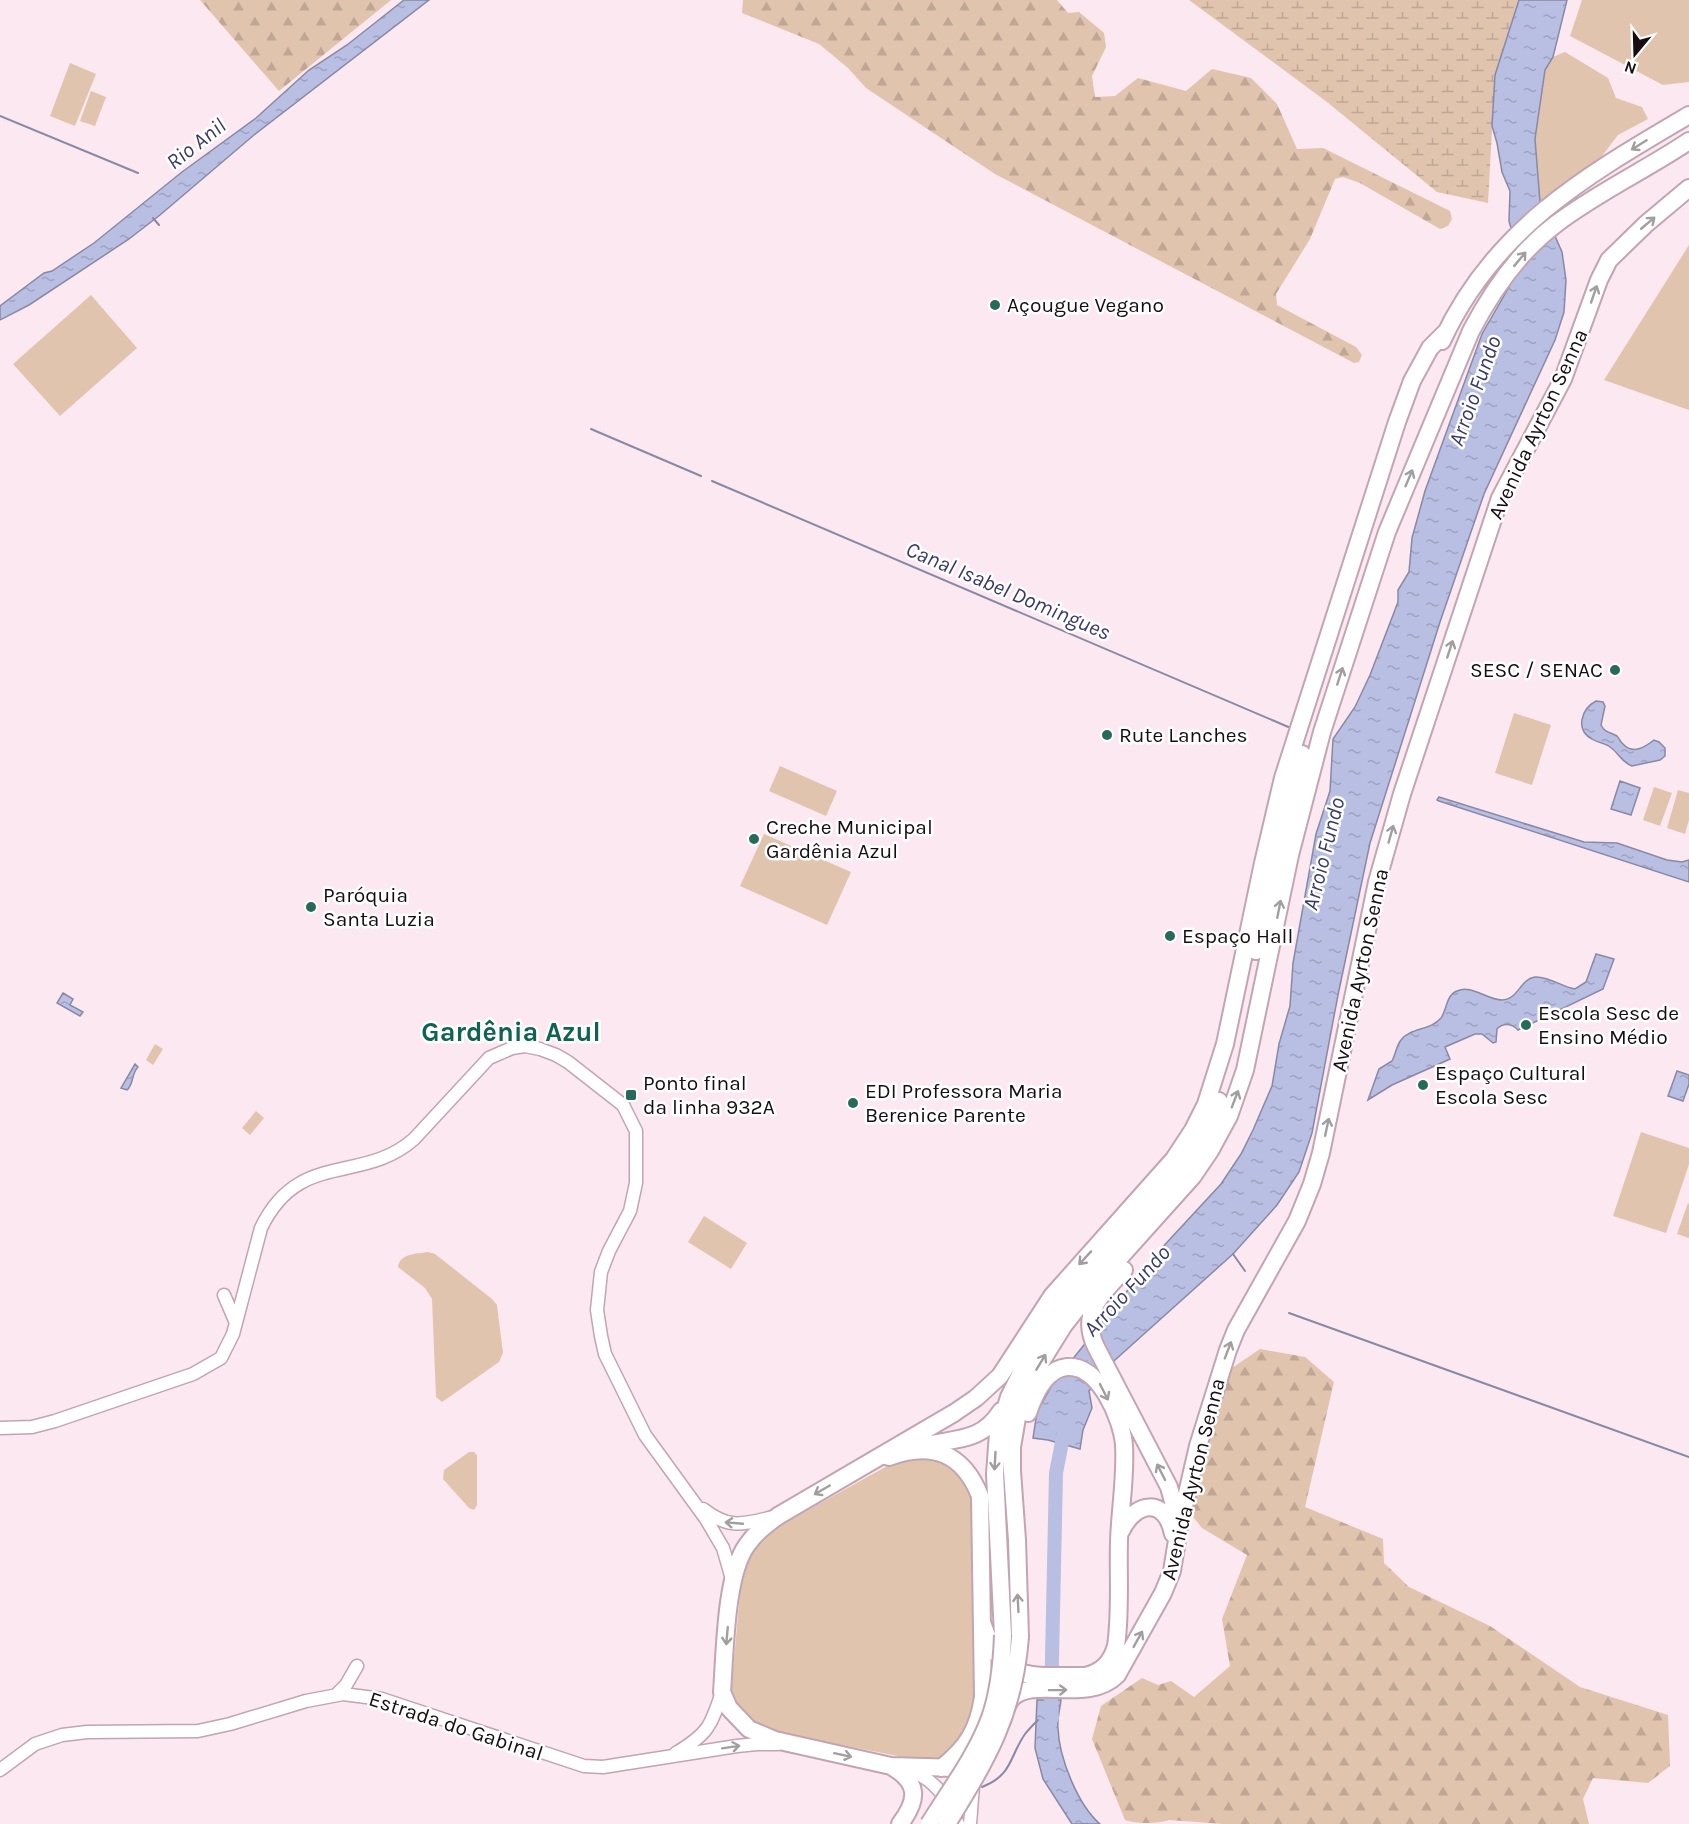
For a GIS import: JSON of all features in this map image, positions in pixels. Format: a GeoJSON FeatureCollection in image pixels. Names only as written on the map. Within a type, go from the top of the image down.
{"type":"FeatureCollection","features":[{"type":"Feature","properties":{"kind":"highway"},"geometry":{"type":"LineString","coordinates":[[867,1465],[916,1447],[971,1437],[981,1433],[996,1418],[1032,1351],[1057,1312],[1185,1163],[1205,1132],[1221,1096],[1233,1057],[1291,794],[1307,736],[1358,571],[1418,396],[1446,332],[1468,293],[1495,256],[1517,233],[1561,195],[1689,115]]}},
{"type":"Feature","properties":{"kind":"highway"},"geometry":{"type":"LineString","coordinates":[[1017,1540],[1012,1447],[1019,1406],[1026,1386],[1077,1308],[1178,1195],[1210,1151],[1229,1116],[1245,1070],[1290,855],[1322,732],[1387,532],[1471,331],[1484,306],[1505,277],[1530,247],[1556,224],[1689,141]]}},
{"type":"Feature","properties":{"kind":"highway"},"geometry":{"type":"LineString","coordinates":[[1665,157],[1689,149]]}},
{"type":"Feature","properties":{"kind":"highway","name":"Avenida Ayrton Senna"},"geometry":{"type":"LineString","coordinates":[[982,1754],[1012,1698],[1036,1690],[1088,1689],[1104,1685],[1117,1675],[1163,1593],[1172,1571],[1179,1528],[1200,1436],[1228,1350],[1245,1313],[1297,1221],[1312,1184],[1321,1153],[1377,882],[1406,785],[1500,498],[1563,379],[1599,280],[1610,260],[1646,224],[1689,188]]}},
{"type":"Feature","properties":{"kind":"highway"},"geometry":{"type":"LineString","coordinates":[[794,1744],[760,1735],[749,1729],[729,1708],[722,1692],[732,1579],[738,1560],[756,1533],[777,1516],[961,1408],[1000,1376],[1052,1296],[1167,1167],[1193,1130],[1210,1095],[1225,1044],[1274,818],[1296,734],[1397,422],[1422,360],[1446,332]]}},
{"type":"Feature","properties":{"kind":"highway"},"geometry":{"type":"LineString","coordinates":[[1259,937],[1262,898],[1272,849],[1274,818]]}},
{"type":"Feature","properties":{"kind":"highway"},"geometry":{"type":"LineString","coordinates":[[1179,1528],[1169,1487],[1096,1347],[1089,1329],[1092,1309],[1097,1300],[1190,1195],[1202,1174],[1210,1151]]}},
{"type":"Feature","properties":{"kind":"highway"},"geometry":{"type":"LineString","coordinates":[[929,1824],[971,1757],[990,1717],[1000,1678],[1002,1655],[1008,1569],[1017,1540],[1023,1433],[1033,1398],[1048,1377],[1060,1368],[1077,1367],[1089,1373],[1102,1387],[1124,1442],[1117,1638],[1114,1653],[1104,1668],[1085,1676],[1029,1675],[1020,1672],[999,1660],[989,1644],[982,1625]]}},
{"type":"Feature","properties":{"kind":"highway"},"geometry":{"type":"LineString","coordinates":[[946,1824],[985,1759],[1009,1705],[1018,1661],[1020,1637],[1008,1569],[995,1453],[998,1433],[1009,1397]]}},
{"type":"Feature","properties":{"kind":"highway"},"geometry":{"type":"LineString","coordinates":[[901,1453],[920,1451],[943,1454],[956,1460],[974,1481],[980,1496],[983,1697],[981,1715],[964,1749],[941,1768]]}},
{"type":"Feature","properties":{"kind":"highway"},"geometry":{"type":"LineString","coordinates":[[1119,1535],[1126,1521],[1136,1510],[1152,1508],[1165,1513],[1169,1518],[1175,1549]]}},
{"type":"Feature","properties":{"kind":"highway","name":"Estrada do Gabinal"},"geometry":{"type":"LineString","coordinates":[[794,1744],[891,1766],[941,1768],[968,1765],[982,1754]]}},
{"type":"Feature","properties":{"kind":"highway"},"geometry":{"type":"LineString","coordinates":[[891,1766],[900,1771],[910,1782],[914,1794],[912,1806],[900,1824]]}},
{"type":"Feature","properties":{"kind":"main road"},"geometry":{"type":"LineString","coordinates":[[0,1428],[32,1427],[55,1421],[193,1374],[221,1358],[231,1340],[261,1228],[268,1213],[289,1191],[319,1174],[390,1157],[414,1139],[489,1058],[512,1048],[525,1046],[540,1048],[568,1062],[623,1105],[636,1131],[637,1165],[634,1197],[601,1272],[597,1310],[599,1327],[605,1354],[645,1435],[695,1503],[723,1548],[732,1579]]}},
{"type":"Feature","properties":{"kind":"main road"},"geometry":{"type":"LineString","coordinates":[[224,1295],[236,1323]]}},
{"type":"Feature","properties":{"kind":"main road"},"geometry":{"type":"LineString","coordinates":[[695,1503],[722,1522],[733,1525],[777,1516]]}},
{"type":"Feature","properties":{"kind":"main road"},"geometry":{"type":"LineString","coordinates":[[336,1695],[346,1685],[357,1666]]}},
{"type":"Feature","properties":{"kind":"main road","name":"Estrada do Gabinal"},"geometry":{"type":"LineString","coordinates":[[673,1755],[701,1737],[709,1729],[722,1692]]}},
{"type":"Feature","properties":{"kind":"main road","name":"Estrada do Gabinal"},"geometry":{"type":"LineString","coordinates":[[0,1770],[35,1744],[62,1735],[87,1732],[198,1731],[336,1695],[382,1699],[584,1766],[603,1767],[757,1744],[794,1744]]}},
{"type":"Feature","properties":{"kind":"main road"},"geometry":{"type":"LineString","coordinates":[[970,1824],[970,1800],[982,1754]]}},
{"type":"Feature","properties":{"kind":"main road","name":"Estrada do Gabinal"},"geometry":{"type":"LineString","coordinates":[[891,1766],[928,1778],[943,1795],[958,1824]]}},
{"type":"Feature","properties":{"kind":"green space"},"geometry":{"type":"Polygon","coordinates":[[[200,0],[391,0],[279,91],[200,0]]]}},
{"type":"Feature","properties":{"kind":"green space"},"geometry":{"type":"Polygon","coordinates":[[[743,0],[1057,0],[1068,13],[1079,12],[1104,33],[1106,47],[1092,76],[1095,97],[1115,96],[1138,78],[1186,91],[1212,69],[1251,78],[1277,104],[1297,149],[1323,148],[1450,211],[1452,219],[1448,226],[1440,229],[1360,183],[1343,177],[1335,179],[1310,239],[1276,294],[1277,305],[1356,347],[1362,355],[1359,362],[1354,363],[995,174],[866,88],[848,68],[819,44],[742,13],[743,0]]]}},
{"type":"Feature","properties":{"kind":"green space"},"geometry":{"type":"Polygon","coordinates":[[[1189,0],[1519,0],[1495,75],[1488,203],[1437,192],[1327,102],[1189,0]]]}},
{"type":"Feature","properties":{"kind":"green space"},"geometry":{"type":"Polygon","coordinates":[[[1582,0],[1689,0],[1689,82],[1663,85],[1570,36],[1582,0]]]}},
{"type":"Feature","properties":{"kind":"green space"},"geometry":{"type":"Polygon","coordinates":[[[1565,52],[1608,78],[1616,98],[1642,107],[1648,119],[1618,135],[1602,156],[1540,202],[1535,139],[1545,70],[1553,57],[1565,52]]]}},
{"type":"Feature","properties":{"kind":"green space"},"geometry":{"type":"Polygon","coordinates":[[[70,63],[96,74],[75,126],[50,116],[70,63]]]}},
{"type":"Feature","properties":{"kind":"green space"},"geometry":{"type":"Polygon","coordinates":[[[91,91],[106,97],[95,126],[80,121],[91,91]]]}},
{"type":"Feature","properties":{"kind":"green space"},"geometry":{"type":"Polygon","coordinates":[[[1689,245],[1689,410],[1604,380],[1689,245]]]}},
{"type":"Feature","properties":{"kind":"green space"},"geometry":{"type":"Polygon","coordinates":[[[91,295],[137,348],[60,416],[13,364],[91,295]]]}},
{"type":"Feature","properties":{"kind":"green space"},"geometry":{"type":"Polygon","coordinates":[[[1514,713],[1551,725],[1532,785],[1495,773],[1514,713]]]}},
{"type":"Feature","properties":{"kind":"green space"},"geometry":{"type":"Polygon","coordinates":[[[780,766],[837,791],[826,816],[769,791],[780,766]]]}},
{"type":"Feature","properties":{"kind":"green space"},"geometry":{"type":"Polygon","coordinates":[[[1654,787],[1672,793],[1660,826],[1643,820],[1654,787]]]}},
{"type":"Feature","properties":{"kind":"green space"},"geometry":{"type":"Polygon","coordinates":[[[1678,790],[1689,793],[1689,820],[1685,834],[1667,828],[1678,790]]]}},
{"type":"Feature","properties":{"kind":"green space"},"geometry":{"type":"Polygon","coordinates":[[[764,834],[851,872],[827,925],[740,886],[764,834]]]}},
{"type":"Feature","properties":{"kind":"green space"},"geometry":{"type":"Polygon","coordinates":[[[155,1044],[163,1049],[153,1065],[146,1060],[155,1044]]]}},
{"type":"Feature","properties":{"kind":"green space"},"geometry":{"type":"Polygon","coordinates":[[[256,1111],[264,1118],[250,1135],[242,1128],[256,1111]]]}},
{"type":"Feature","properties":{"kind":"green space"},"geometry":{"type":"Polygon","coordinates":[[[1641,1132],[1689,1148],[1689,1164],[1666,1233],[1613,1216],[1641,1132]]]}},
{"type":"Feature","properties":{"kind":"green space"},"geometry":{"type":"Polygon","coordinates":[[[1689,1204],[1689,1238],[1677,1234],[1689,1204]]]}},
{"type":"Feature","properties":{"kind":"green space"},"geometry":{"type":"Polygon","coordinates":[[[704,1216],[747,1243],[731,1269],[688,1242],[704,1216]]]}},
{"type":"Feature","properties":{"kind":"green space"},"geometry":{"type":"Polygon","coordinates":[[[428,1252],[435,1254],[497,1305],[503,1353],[499,1362],[442,1402],[436,1397],[432,1299],[425,1288],[398,1267],[399,1262],[405,1257],[428,1252]]]}},
{"type":"Feature","properties":{"kind":"green space"},"geometry":{"type":"Polygon","coordinates":[[[1260,1349],[1305,1357],[1334,1382],[1305,1507],[1383,1539],[1384,1563],[1409,1587],[1490,1626],[1580,1687],[1668,1715],[1670,1766],[1648,1783],[1593,1778],[1583,1799],[1589,1824],[1223,1824],[1169,1820],[1140,1823],[1125,1820],[1092,1739],[1101,1706],[1142,1678],[1158,1685],[1171,1681],[1194,1697],[1230,1666],[1222,1619],[1247,1555],[1202,1528],[1190,1513],[1229,1370],[1260,1349]]]}},
{"type":"Feature","properties":{"kind":"green space"},"geometry":{"type":"Polygon","coordinates":[[[469,1452],[477,1455],[477,1505],[474,1510],[469,1508],[443,1479],[444,1470],[469,1452]]]}},
{"type":"Feature","properties":{"kind":"green space"},"geometry":{"type":"Polygon","coordinates":[[[928,1455],[957,1468],[973,1499],[978,1695],[962,1743],[940,1760],[923,1761],[766,1730],[754,1723],[739,1709],[731,1691],[742,1572],[751,1553],[759,1542],[775,1528],[900,1459],[928,1455]]]}},
{"type":"Feature","properties":{"kind":"water"},"geometry":{"type":"Polygon","coordinates":[[[404,0],[429,0],[254,135],[129,239],[29,305],[0,320],[0,306],[44,273],[52,271],[94,243],[182,172],[256,118],[309,70],[347,45],[404,0]]]}},
{"type":"Feature","properties":{"kind":"water"},"geometry":{"type":"Polygon","coordinates":[[[1519,0],[1567,0],[1553,57],[1545,70],[1535,139],[1540,202],[1562,252],[1566,280],[1564,312],[1555,340],[1484,494],[1440,622],[1370,843],[1312,1133],[1299,1172],[1277,1205],[1233,1254],[1115,1360],[1089,1391],[1092,1408],[1083,1430],[1080,1449],[1033,1438],[1037,1412],[1052,1385],[1159,1251],[1221,1184],[1241,1154],[1272,1086],[1279,1044],[1290,1006],[1293,963],[1316,834],[1330,791],[1333,739],[1355,707],[1370,675],[1398,602],[1398,590],[1409,572],[1412,538],[1425,491],[1482,334],[1509,287],[1516,246],[1509,221],[1510,191],[1502,172],[1492,126],[1495,75],[1519,0]]]}},
{"type":"Feature","properties":{"kind":"water"},"geometry":{"type":"Polygon","coordinates":[[[1596,701],[1603,702],[1605,706],[1601,725],[1604,730],[1617,736],[1631,749],[1643,747],[1654,740],[1659,742],[1665,748],[1665,756],[1660,760],[1632,766],[1610,747],[1587,735],[1583,730],[1582,720],[1587,709],[1596,701]]]}},
{"type":"Feature","properties":{"kind":"water"},"geometry":{"type":"Polygon","coordinates":[[[1620,781],[1640,788],[1631,815],[1611,809],[1620,781]]]}},
{"type":"Feature","properties":{"kind":"water"},"geometry":{"type":"Polygon","coordinates":[[[1439,797],[1584,842],[1617,843],[1667,860],[1682,862],[1689,860],[1689,882],[1439,801],[1437,800],[1439,797]]]}},
{"type":"Feature","properties":{"kind":"water"},"geometry":{"type":"Polygon","coordinates":[[[1596,954],[1614,959],[1603,989],[1518,1030],[1511,1025],[1502,1025],[1497,1029],[1496,1042],[1493,1043],[1482,1034],[1475,1034],[1445,1047],[1450,1059],[1392,1085],[1368,1100],[1379,1069],[1392,1061],[1401,1040],[1410,1033],[1437,1022],[1443,1015],[1453,993],[1468,989],[1491,998],[1508,999],[1526,981],[1535,977],[1545,978],[1575,989],[1586,982],[1596,954]]]}},
{"type":"Feature","properties":{"kind":"water"},"geometry":{"type":"Polygon","coordinates":[[[63,993],[73,999],[70,1005],[83,1012],[80,1016],[57,1003],[63,993]]]}},
{"type":"Feature","properties":{"kind":"water"},"geometry":{"type":"Polygon","coordinates":[[[135,1064],[138,1067],[129,1088],[127,1090],[121,1088],[135,1064]]]}},
{"type":"Feature","properties":{"kind":"water"},"geometry":{"type":"Polygon","coordinates":[[[1677,1071],[1689,1075],[1689,1084],[1683,1101],[1668,1096],[1677,1071]]]}},
{"type":"Feature","properties":{"kind":"water"},"geometry":{"type":"Polygon","coordinates":[[[1037,1700],[1061,1700],[1058,1728],[1066,1767],[1084,1805],[1100,1824],[1072,1824],[1043,1779],[1035,1748],[1037,1700]]]}},
{"type":"Feature","properties":{"kind":"waterway"},"geometry":{"type":"LineString","coordinates":[[0,116],[138,173]]}},
{"type":"Feature","properties":{"kind":"waterway"},"geometry":{"type":"LineString","coordinates":[[153,218],[159,225]]}},
{"type":"Feature","properties":{"kind":"waterway","name":"Canal Isabel Domingues"},"geometry":{"type":"LineString","coordinates":[[591,429],[701,476]]}},
{"type":"Feature","properties":{"kind":"waterway","name":"Canal Isabel Domingues"},"geometry":{"type":"LineString","coordinates":[[712,481],[1293,729]]}},
{"type":"Feature","properties":{"kind":"waterway"},"geometry":{"type":"LineString","coordinates":[[1233,1254],[1245,1271]]}},
{"type":"Feature","properties":{"kind":"waterway"},"geometry":{"type":"LineString","coordinates":[[1289,1313],[1689,1457]]}},
{"type":"Feature","properties":{"kind":"waterway","name":"Arroio Fundo"},"geometry":{"type":"LineString","coordinates":[[1052,1718],[1056,1473],[1065,1427]]}},
{"type":"Feature","properties":{"kind":"waterway"},"geometry":{"type":"LineString","coordinates":[[982,1787],[1000,1777],[1025,1734],[1038,1720]]}},
{"type":"Feature","properties":{"kind":"place","name":"Açougue Vegano"},"geometry":{"type":"Point","coordinates":[995,305]}},
{"type":"Feature","properties":{"kind":"place","name":"SESC / SENAC"},"geometry":{"type":"Point","coordinates":[1615,670]}},
{"type":"Feature","properties":{"kind":"place","name":"Rute Lanches"},"geometry":{"type":"Point","coordinates":[1107,735]}},
{"type":"Feature","properties":{"kind":"place","name":"Creche Municipal Gardênia Azul"},"geometry":{"type":"Point","coordinates":[754,839]}},
{"type":"Feature","properties":{"kind":"place","name":"Paróquia Santa Luzia"},"geometry":{"type":"Point","coordinates":[311,907]}},
{"type":"Feature","properties":{"kind":"place","name":"Espaço Hall"},"geometry":{"type":"Point","coordinates":[1170,936]}},
{"type":"Feature","properties":{"kind":"place","name":"Escola Sesc de Ensino Médio"},"geometry":{"type":"Point","coordinates":[1526,1025]}},
{"type":"Feature","properties":{"kind":"place","name":"Espaço Cultural Escola Sesc"},"geometry":{"type":"Point","coordinates":[1423,1085]}},
{"type":"Feature","properties":{"kind":"place","name":"Ponto final da linha 932A"},"geometry":{"type":"Point","coordinates":[631,1095]}},
{"type":"Feature","properties":{"kind":"place","name":"EDI Professora Maria Berenice Parente"},"geometry":{"type":"Point","coordinates":[853,1103]}},
{"type":"Feature","properties":{"kind":"district","name":"Gardênia Azul"},"geometry":{"type":"Point","coordinates":[511,1032]}},
{"type":"Feature","properties":{"kind":"water label","name":"Rio Anil"},"geometry":{"type":"Point","coordinates":[196,144]}}]}
